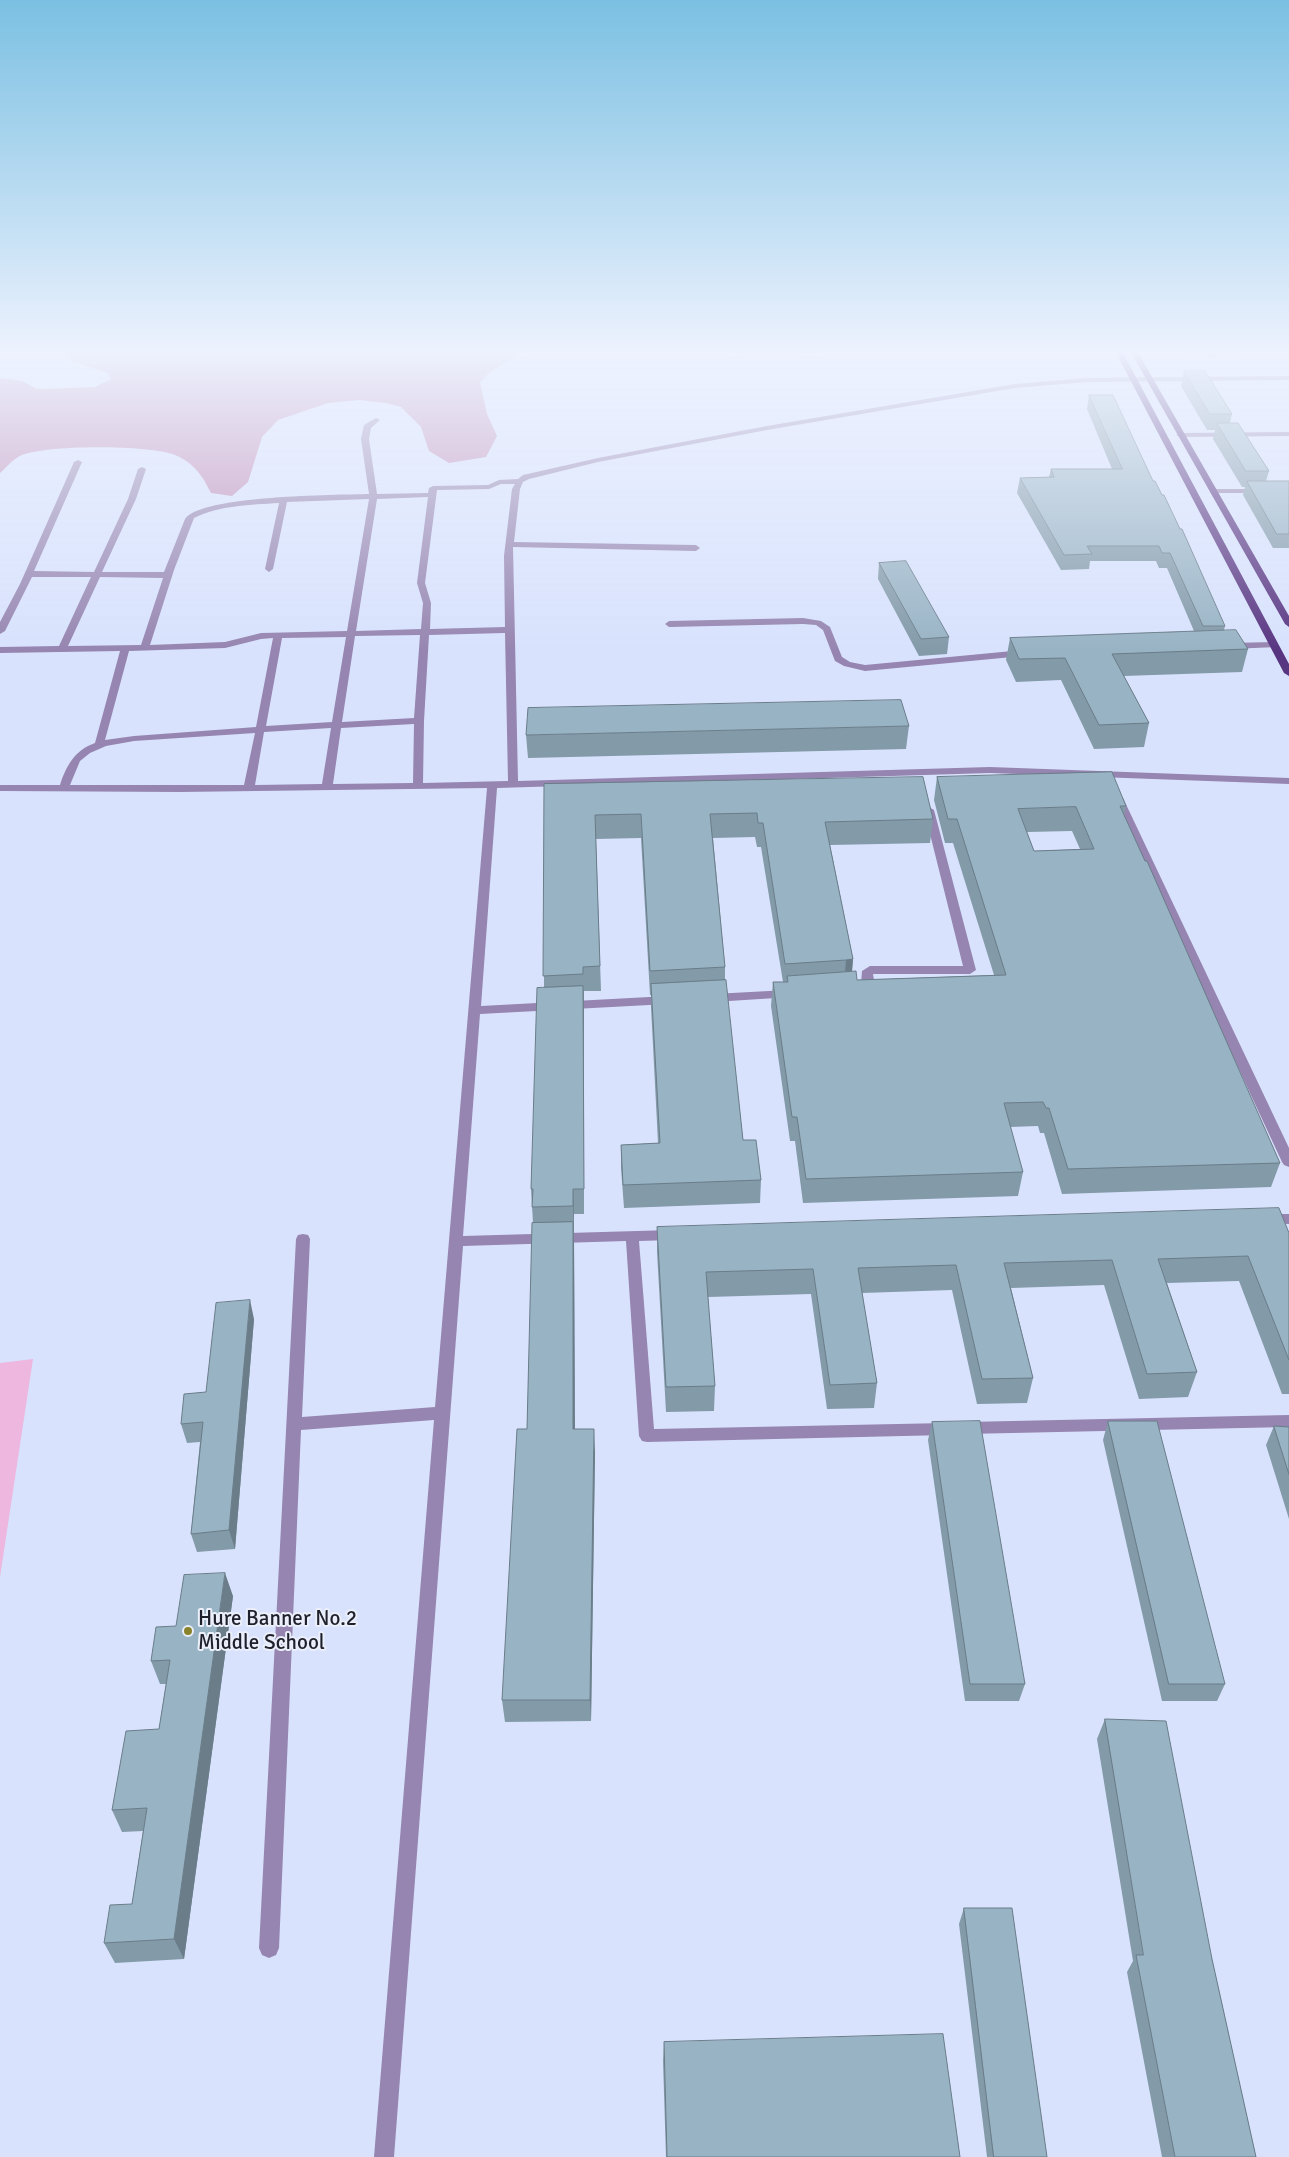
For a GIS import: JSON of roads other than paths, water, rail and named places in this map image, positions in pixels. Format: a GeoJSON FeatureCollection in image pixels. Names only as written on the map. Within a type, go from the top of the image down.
{"type":"FeatureCollection","features":[{"type":"Feature","properties":{"kind":"main road"},"geometry":{"type":"LineString","coordinates":[[1171,450],[1289,673]]}},
{"type":"Feature","properties":{"kind":"main road"},"geometry":{"type":"LineString","coordinates":[[1189,450],[1289,624]]}},
{"type":"Feature","properties":{"kind":"street"},"geometry":{"type":"LineString","coordinates":[[327,787],[373,497],[366,450]]}},
{"type":"Feature","properties":{"kind":"street"},"geometry":{"type":"LineString","coordinates":[[513,784],[510,544],[516,489],[520,481],[526,477],[598,460],[655,450]]}},
{"type":"Feature","properties":{"kind":"street"},"geometry":{"type":"LineString","coordinates":[[0,631],[29,574],[78,462]]}},
{"type":"Feature","properties":{"kind":"street"},"geometry":{"type":"LineString","coordinates":[[62,649],[132,499],[142,469]]}},
{"type":"Feature","properties":{"kind":"street"},"geometry":{"type":"LineString","coordinates":[[418,786],[419,720],[427,603],[420,583],[433,488],[490,487],[499,482],[520,481]]}},
{"type":"Feature","properties":{"kind":"street"},"geometry":{"type":"LineString","coordinates":[[1213,491],[1289,491]]}},
{"type":"Feature","properties":{"kind":"street"},"geometry":{"type":"LineString","coordinates":[[145,648],[167,575],[188,522],[196,512],[233,505],[283,501],[432,495]]}},
{"type":"Feature","properties":{"kind":"street"},"geometry":{"type":"LineString","coordinates":[[269,569],[283,501]]}},
{"type":"Feature","properties":{"kind":"street"},"geometry":{"type":"LineString","coordinates":[[510,544],[696,548]]}},
{"type":"Feature","properties":{"kind":"street"},"geometry":{"type":"LineString","coordinates":[[29,574],[167,575]]}},
{"type":"Feature","properties":{"kind":"street"},"geometry":{"type":"LineString","coordinates":[[668,624],[818,622],[827,629],[838,659],[847,664],[866,668],[1036,652]]}},
{"type":"Feature","properties":{"kind":"street"},"geometry":{"type":"LineString","coordinates":[[0,650],[201,647],[225,645],[261,636],[278,635],[510,630]]}},
{"type":"Feature","properties":{"kind":"street"},"geometry":{"type":"LineString","coordinates":[[249,788],[278,635]]}},
{"type":"Feature","properties":{"kind":"street"},"geometry":{"type":"LineString","coordinates":[[1216,646],[1274,644]]}},
{"type":"Feature","properties":{"kind":"street"},"geometry":{"type":"LineString","coordinates":[[99,746],[125,648]]}},
{"type":"Feature","properties":{"kind":"street"},"geometry":{"type":"LineString","coordinates":[[64,789],[70,767],[79,758],[93,748],[113,741],[419,720]]}},
{"type":"Feature","properties":{"kind":"street"},"geometry":{"type":"LineString","coordinates":[[0,788],[249,788],[492,785],[920,776],[990,770],[1289,781]]}},
{"type":"Feature","properties":{"kind":"street"},"geometry":{"type":"LineString","coordinates":[[1107,774],[1289,1162]]}},
{"type":"Feature","properties":{"kind":"street"},"geometry":{"type":"LineString","coordinates":[[384,2157],[492,785]]}},
{"type":"Feature","properties":{"kind":"street"},"geometry":{"type":"LineString","coordinates":[[844,991],[865,987],[868,980],[866,974],[870,970],[970,970],[926,800]]}},
{"type":"Feature","properties":{"kind":"street"},"geometry":{"type":"LineString","coordinates":[[698,998],[805,993]]}},
{"type":"Feature","properties":{"kind":"street"},"geometry":{"type":"LineString","coordinates":[[473,1010],[678,1000]]}},
{"type":"Feature","properties":{"kind":"street"},"geometry":{"type":"LineString","coordinates":[[1249,1220],[1289,1219]]}},
{"type":"Feature","properties":{"kind":"street"},"geometry":{"type":"LineString","coordinates":[[455,1241],[682,1235]]}},
{"type":"Feature","properties":{"kind":"street"},"geometry":{"type":"LineString","coordinates":[[632,1236],[647,1436],[1289,1420]]}},
{"type":"Feature","properties":{"kind":"street"},"geometry":{"type":"LineString","coordinates":[[268,1948],[303,1240]]}},
{"type":"Feature","properties":{"kind":"street"},"geometry":{"type":"LineString","coordinates":[[294,1424],[442,1413]]}},
{"type":"Feature","properties":{"kind":"place","name":"Hure Banner No.2 Middle School"},"geometry":{"type":"Point","coordinates":[188,1631]}}]}
